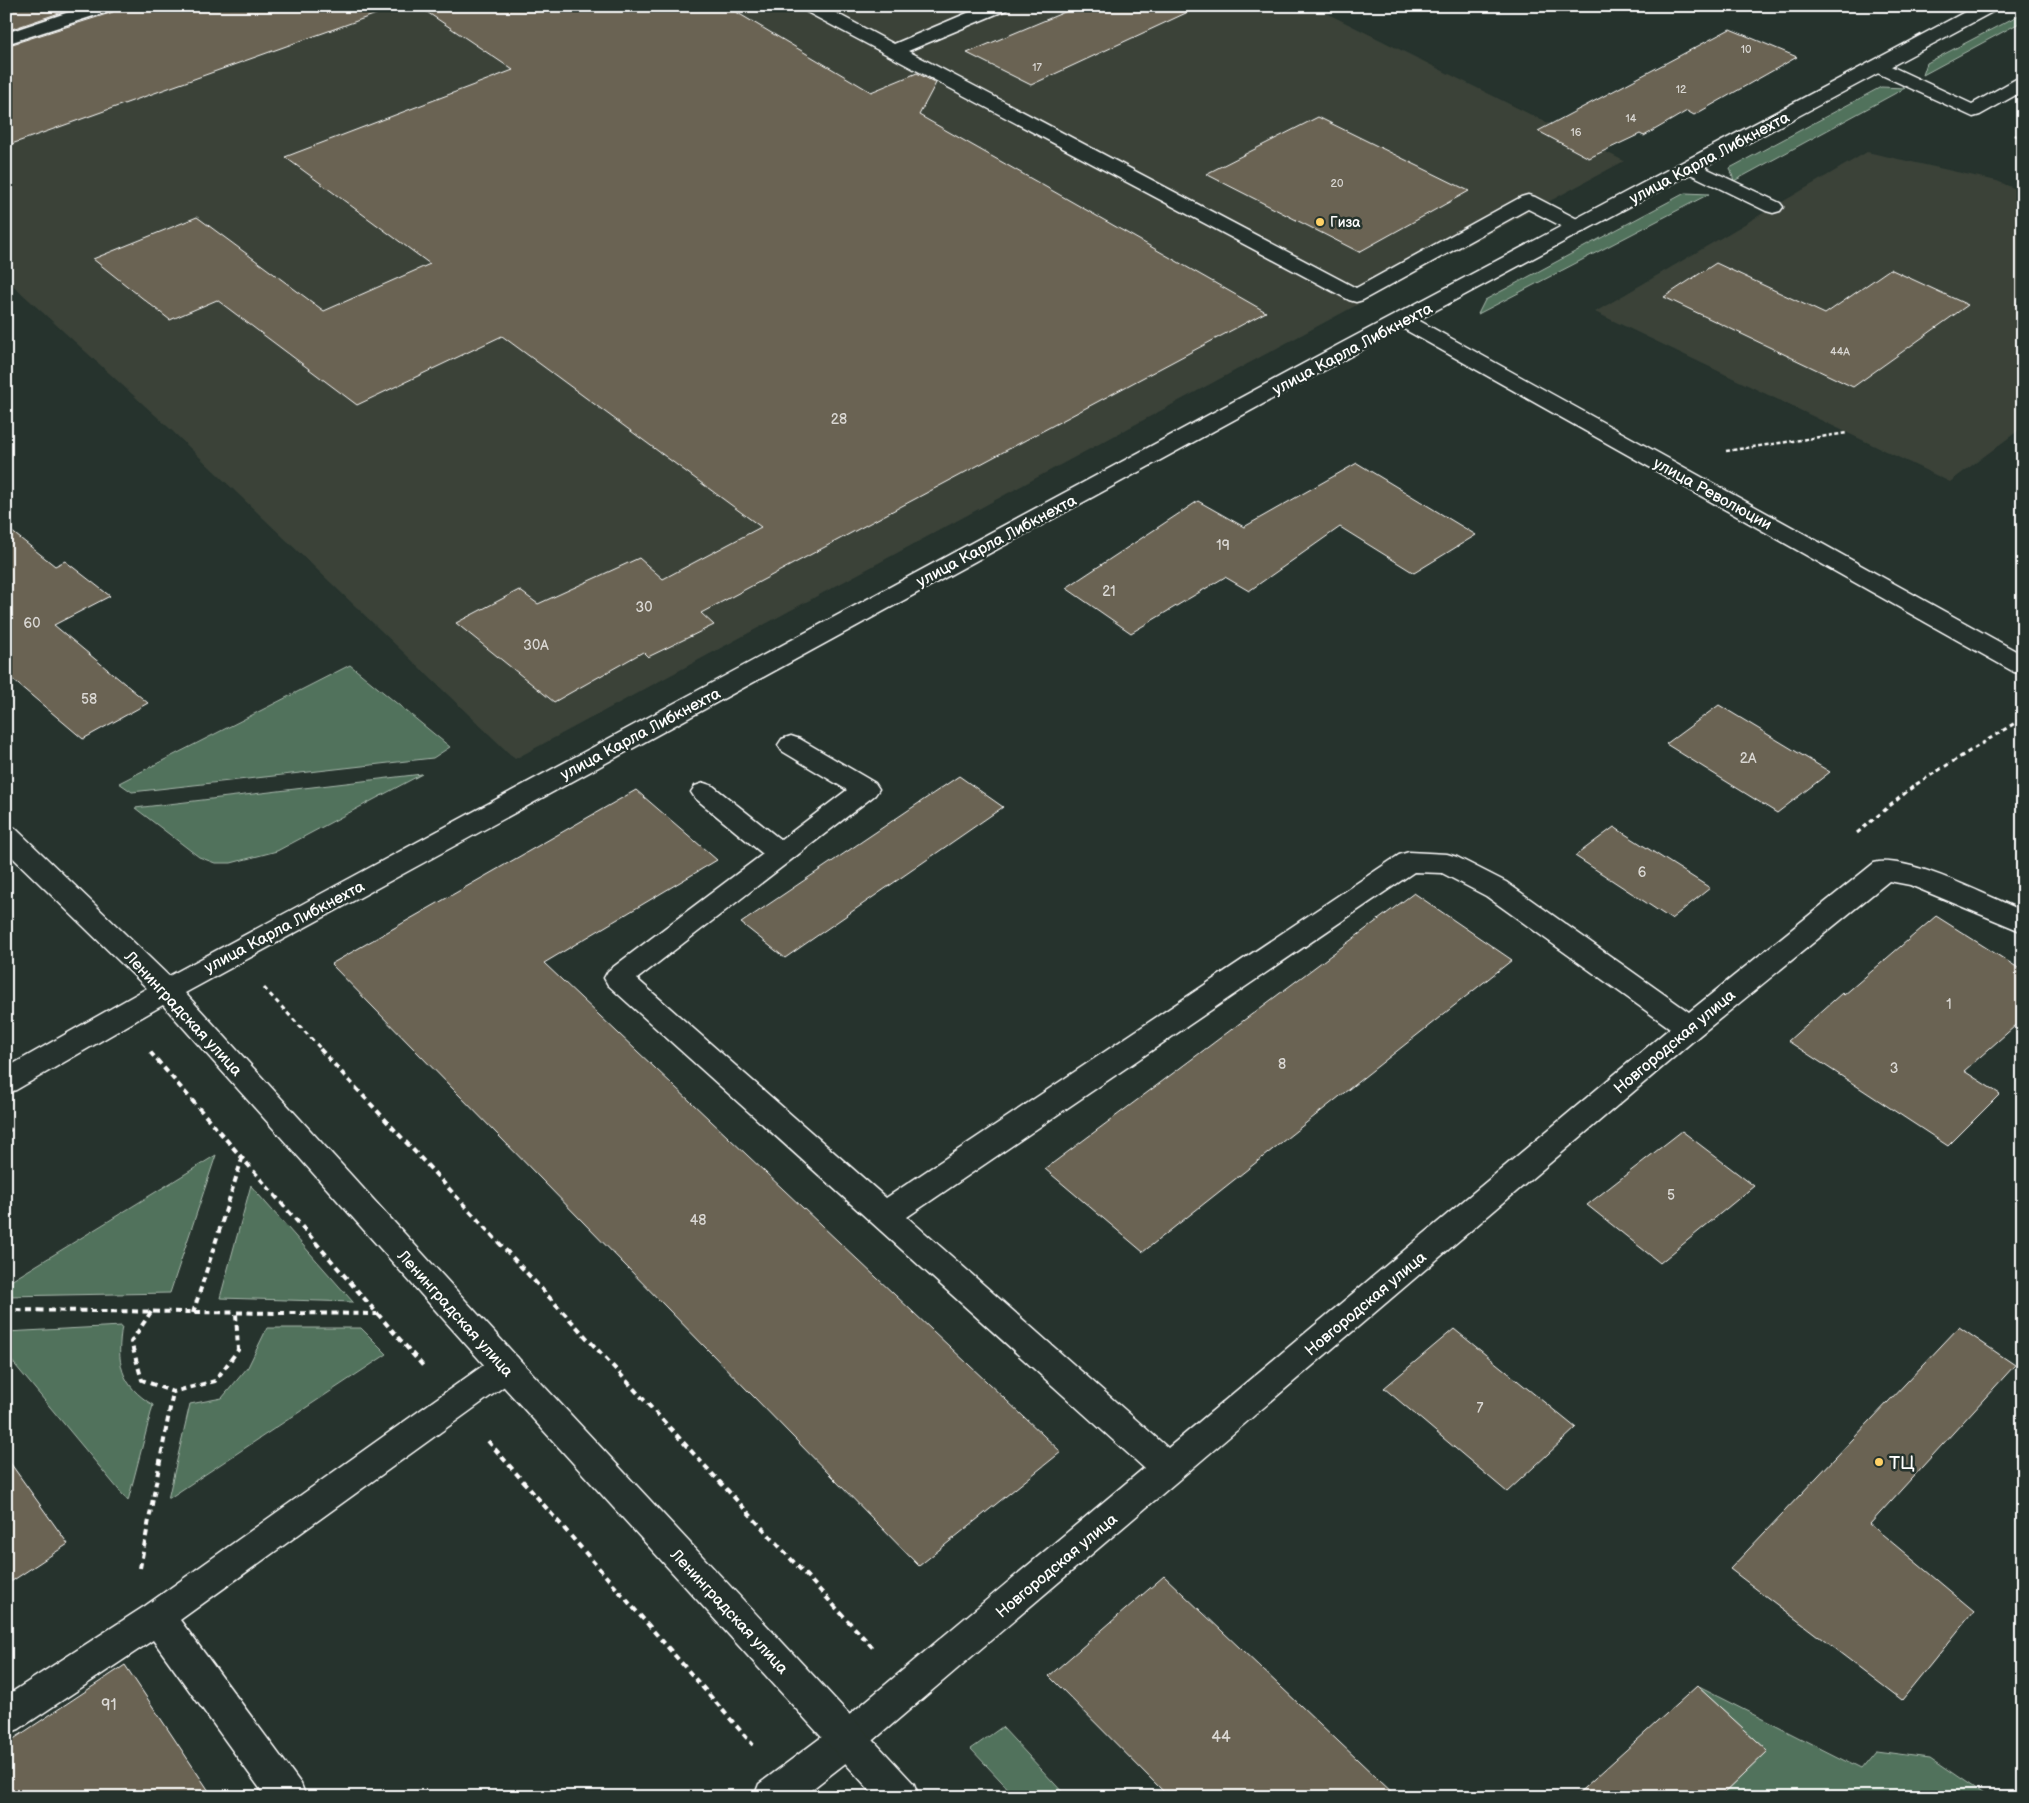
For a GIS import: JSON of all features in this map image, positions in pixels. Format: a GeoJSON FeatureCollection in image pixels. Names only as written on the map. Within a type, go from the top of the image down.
{"type":"FeatureCollection","features":[{"type":"Feature","properties":{"kind":"main road"},"geometry":{"type":"LineString","coordinates":[[6,39],[106,6]]}},
{"type":"Feature","properties":{"kind":"main road"},"geometry":{"type":"LineString","coordinates":[[809,6],[1356,296],[1528,201],[1578,227]]}},
{"type":"Feature","properties":{"kind":"main road"},"geometry":{"type":"LineString","coordinates":[[893,51],[1000,6]]}},
{"type":"Feature","properties":{"kind":"main road","name":"улица Карла Либкнехта"},"geometry":{"type":"LineString","coordinates":[[6,1082],[166,990],[1403,320],[1880,67],[1990,6]]}},
{"type":"Feature","properties":{"kind":"main road"},"geometry":{"type":"LineString","coordinates":[[1880,67],[1973,111],[2023,83]]}},
{"type":"Feature","properties":{"kind":"main road"},"geometry":{"type":"LineString","coordinates":[[1691,167],[1773,207]]}},
{"type":"Feature","properties":{"kind":"main road","name":"улица Революции"},"geometry":{"type":"LineString","coordinates":[[1403,320],[2023,666]]}},
{"type":"Feature","properties":{"kind":"main road"},"geometry":{"type":"LineString","coordinates":[[791,746],[866,789],[618,978],[1169,1469]]}},
{"type":"Feature","properties":{"kind":"main road"},"geometry":{"type":"LineString","coordinates":[[704,792],[781,854]]}},
{"type":"Feature","properties":{"kind":"main road","name":"Ленинградская улица"},"geometry":{"type":"LineString","coordinates":[[6,835],[166,990],[506,1367],[901,1797]]}},
{"type":"Feature","properties":{"kind":"main road"},"geometry":{"type":"LineString","coordinates":[[884,1216],[1409,862],[1447,864],[1496,889],[1690,1027]]}},
{"type":"Feature","properties":{"kind":"main road","name":"Новгородская улица"},"geometry":{"type":"LineString","coordinates":[[772,1797],[848,1740],[1690,1027],[1884,870],[1916,877],[2023,922]]}},
{"type":"Feature","properties":{"kind":"main road"},"geometry":{"type":"LineString","coordinates":[[6,1717],[157,1617],[506,1367]]}},
{"type":"Feature","properties":{"kind":"main road"},"geometry":{"type":"LineString","coordinates":[[157,1617],[288,1797]]}},
{"type":"Feature","properties":{"kind":"path"},"geometry":{"type":"LineString","coordinates":[[1722,451],[1847,433]]}},
{"type":"Feature","properties":{"kind":"path"},"geometry":{"type":"LineString","coordinates":[[194,1313],[242,1158]]}},
{"type":"Feature","properties":{"kind":"path"},"geometry":{"type":"LineString","coordinates":[[6,1310],[378,1314]]}},
{"type":"Feature","properties":{"kind":"path"},"geometry":{"type":"LineString","coordinates":[[151,1312],[131,1342],[142,1380],[173,1392],[216,1381],[238,1350],[236,1313]]}},
{"type":"Feature","properties":{"kind":"path"},"geometry":{"type":"LineString","coordinates":[[157,1617],[139,1566],[173,1392]]}},
{"type":"Feature","properties":{"kind":"shaded area"},"geometry":{"type":"Polygon","coordinates":[[[6,6],[1312,6],[1624,161],[515,759],[166,425],[6,279],[6,6]]]}},
{"type":"Feature","properties":{"kind":"shaded area"},"geometry":{"type":"Polygon","coordinates":[[[1867,152],[1997,181],[2023,192],[2023,427],[1950,482],[1595,312],[1867,152]]]}},
{"type":"Feature","properties":{"kind":"green space"},"geometry":{"type":"Polygon","coordinates":[[[2023,13],[2023,21],[1923,75],[1927,63],[2023,13]]]}},
{"type":"Feature","properties":{"kind":"green space"},"geometry":{"type":"Polygon","coordinates":[[[1881,87],[1905,88],[1734,181],[1730,168],[1881,87]]]}},
{"type":"Feature","properties":{"kind":"green space"},"geometry":{"type":"Polygon","coordinates":[[[1685,193],[1709,194],[1478,314],[1485,300],[1685,193]]]}},
{"type":"Feature","properties":{"kind":"green space"},"geometry":{"type":"Polygon","coordinates":[[[350,665],[450,747],[433,758],[132,792],[119,783],[350,665]]]}},
{"type":"Feature","properties":{"kind":"green space"},"geometry":{"type":"Polygon","coordinates":[[[422,774],[277,851],[231,863],[215,863],[199,857],[135,808],[422,774]]]}},
{"type":"Feature","properties":{"kind":"green space"},"geometry":{"type":"Polygon","coordinates":[[[216,1155],[170,1293],[6,1296],[6,1284],[216,1155]]]}},
{"type":"Feature","properties":{"kind":"green space"},"geometry":{"type":"Polygon","coordinates":[[[251,1186],[353,1302],[220,1298],[251,1186]]]}},
{"type":"Feature","properties":{"kind":"green space"},"geometry":{"type":"Polygon","coordinates":[[[122,1326],[120,1362],[123,1371],[133,1389],[153,1405],[128,1501],[6,1354],[6,1332],[122,1326]]]}},
{"type":"Feature","properties":{"kind":"green space"},"geometry":{"type":"Polygon","coordinates":[[[267,1328],[361,1328],[387,1354],[168,1499],[190,1404],[222,1398],[248,1367],[267,1328]]]}},
{"type":"Feature","properties":{"kind":"green space"},"geometry":{"type":"Polygon","coordinates":[[[1697,1686],[1861,1769],[1876,1751],[1929,1758],[1986,1797],[1720,1797],[1768,1751],[1697,1686]]]}},
{"type":"Feature","properties":{"kind":"green space"},"geometry":{"type":"Polygon","coordinates":[[[1002,1727],[1067,1797],[1016,1797],[971,1749],[1002,1727]]]}},
{"type":"Feature","properties":{"kind":"building"},"geometry":{"type":"Polygon","coordinates":[[[6,6],[80,6],[6,31],[6,6]]]}},
{"type":"Feature","properties":{"kind":"building"},"geometry":{"type":"Polygon","coordinates":[[[117,6],[378,6],[379,13],[6,146],[6,46],[113,12],[117,6]]]}},
{"type":"Feature","properties":{"kind":"building"},"geometry":{"type":"Polygon","coordinates":[[[418,6],[726,6],[871,92],[917,73],[936,83],[919,115],[1266,312],[701,613],[714,625],[648,657],[643,652],[554,702],[456,623],[519,590],[538,604],[639,558],[663,579],[761,527],[502,336],[357,405],[217,300],[170,320],[93,259],[197,217],[324,311],[430,264],[285,157],[513,70],[418,6]]]}},
{"type":"Feature","properties":{"kind":"building"},"geometry":{"type":"Polygon","coordinates":[[[1079,6],[1201,6],[1031,85],[967,53],[1079,6]]]}},
{"type":"Feature","properties":{"kind":"building"},"geometry":{"type":"Polygon","coordinates":[[[1730,29],[1797,57],[1694,115],[1687,111],[1644,136],[1640,134],[1589,158],[1538,131],[1730,29]]]}},
{"type":"Feature","properties":{"kind":"building"},"geometry":{"type":"Polygon","coordinates":[[[1318,117],[1469,191],[1359,252],[1206,174],[1318,117]]]}},
{"type":"Feature","properties":{"kind":"building"},"geometry":{"type":"Polygon","coordinates":[[[1716,263],[1825,314],[1890,269],[1968,305],[1853,387],[1664,297],[1716,263]]]}},
{"type":"Feature","properties":{"kind":"building"},"geometry":{"type":"Polygon","coordinates":[[[1357,463],[1476,535],[1414,573],[1340,527],[1249,591],[1225,577],[1131,633],[1066,588],[1198,501],[1244,527],[1357,463]]]}},
{"type":"Feature","properties":{"kind":"building"},"geometry":{"type":"Polygon","coordinates":[[[6,527],[55,566],[65,561],[110,596],[54,625],[148,703],[83,739],[6,674],[6,527]]]}},
{"type":"Feature","properties":{"kind":"building"},"geometry":{"type":"Polygon","coordinates":[[[1719,705],[1830,772],[1777,813],[1666,744],[1719,705]]]}},
{"type":"Feature","properties":{"kind":"building"},"geometry":{"type":"Polygon","coordinates":[[[959,776],[1003,807],[785,958],[741,923],[959,776]]]}},
{"type":"Feature","properties":{"kind":"building"},"geometry":{"type":"Polygon","coordinates":[[[636,790],[717,860],[544,963],[1061,1452],[919,1566],[331,964],[636,790]]]}},
{"type":"Feature","properties":{"kind":"building"},"geometry":{"type":"Polygon","coordinates":[[[1614,827],[1710,888],[1671,919],[1575,856],[1614,827]]]}},
{"type":"Feature","properties":{"kind":"building"},"geometry":{"type":"Polygon","coordinates":[[[1414,893],[1512,960],[1143,1252],[1045,1169],[1414,893]]]}},
{"type":"Feature","properties":{"kind":"building"},"geometry":{"type":"Polygon","coordinates":[[[1936,916],[2023,971],[2023,1019],[1964,1071],[2000,1094],[1948,1146],[1788,1041],[1842,993],[1844,995],[1936,916]]]}},
{"type":"Feature","properties":{"kind":"building"},"geometry":{"type":"Polygon","coordinates":[[[1682,1131],[1754,1186],[1660,1263],[1587,1205],[1682,1131]]]}},
{"type":"Feature","properties":{"kind":"building","name":"ТЦ"},"geometry":{"type":"Polygon","coordinates":[[[1959,1327],[2015,1365],[1870,1524],[1974,1611],[1902,1700],[1730,1569],[1959,1327]]]}},
{"type":"Feature","properties":{"kind":"building"},"geometry":{"type":"Polygon","coordinates":[[[1454,1329],[1576,1428],[1507,1492],[1384,1388],[1454,1329]]]}},
{"type":"Feature","properties":{"kind":"building"},"geometry":{"type":"Polygon","coordinates":[[[6,1457],[68,1544],[6,1585],[6,1457]]]}},
{"type":"Feature","properties":{"kind":"building"},"geometry":{"type":"Polygon","coordinates":[[[1164,1576],[1397,1797],[1169,1797],[1049,1676],[1164,1576]]]}},
{"type":"Feature","properties":{"kind":"building"},"geometry":{"type":"Polygon","coordinates":[[[125,1665],[213,1797],[6,1797],[6,1744],[125,1665]]]}},
{"type":"Feature","properties":{"kind":"building"},"geometry":{"type":"Polygon","coordinates":[[[1697,1686],[1768,1751],[1720,1797],[1574,1797],[1697,1686]]]}},
{"type":"Feature","properties":{"kind":"place","name":"Гиза"},"geometry":{"type":"Point","coordinates":[1320,222]}},
{"type":"Feature","properties":{"kind":"place","name":"ТЦ"},"geometry":{"type":"Point","coordinates":[1879,1462]}}]}
